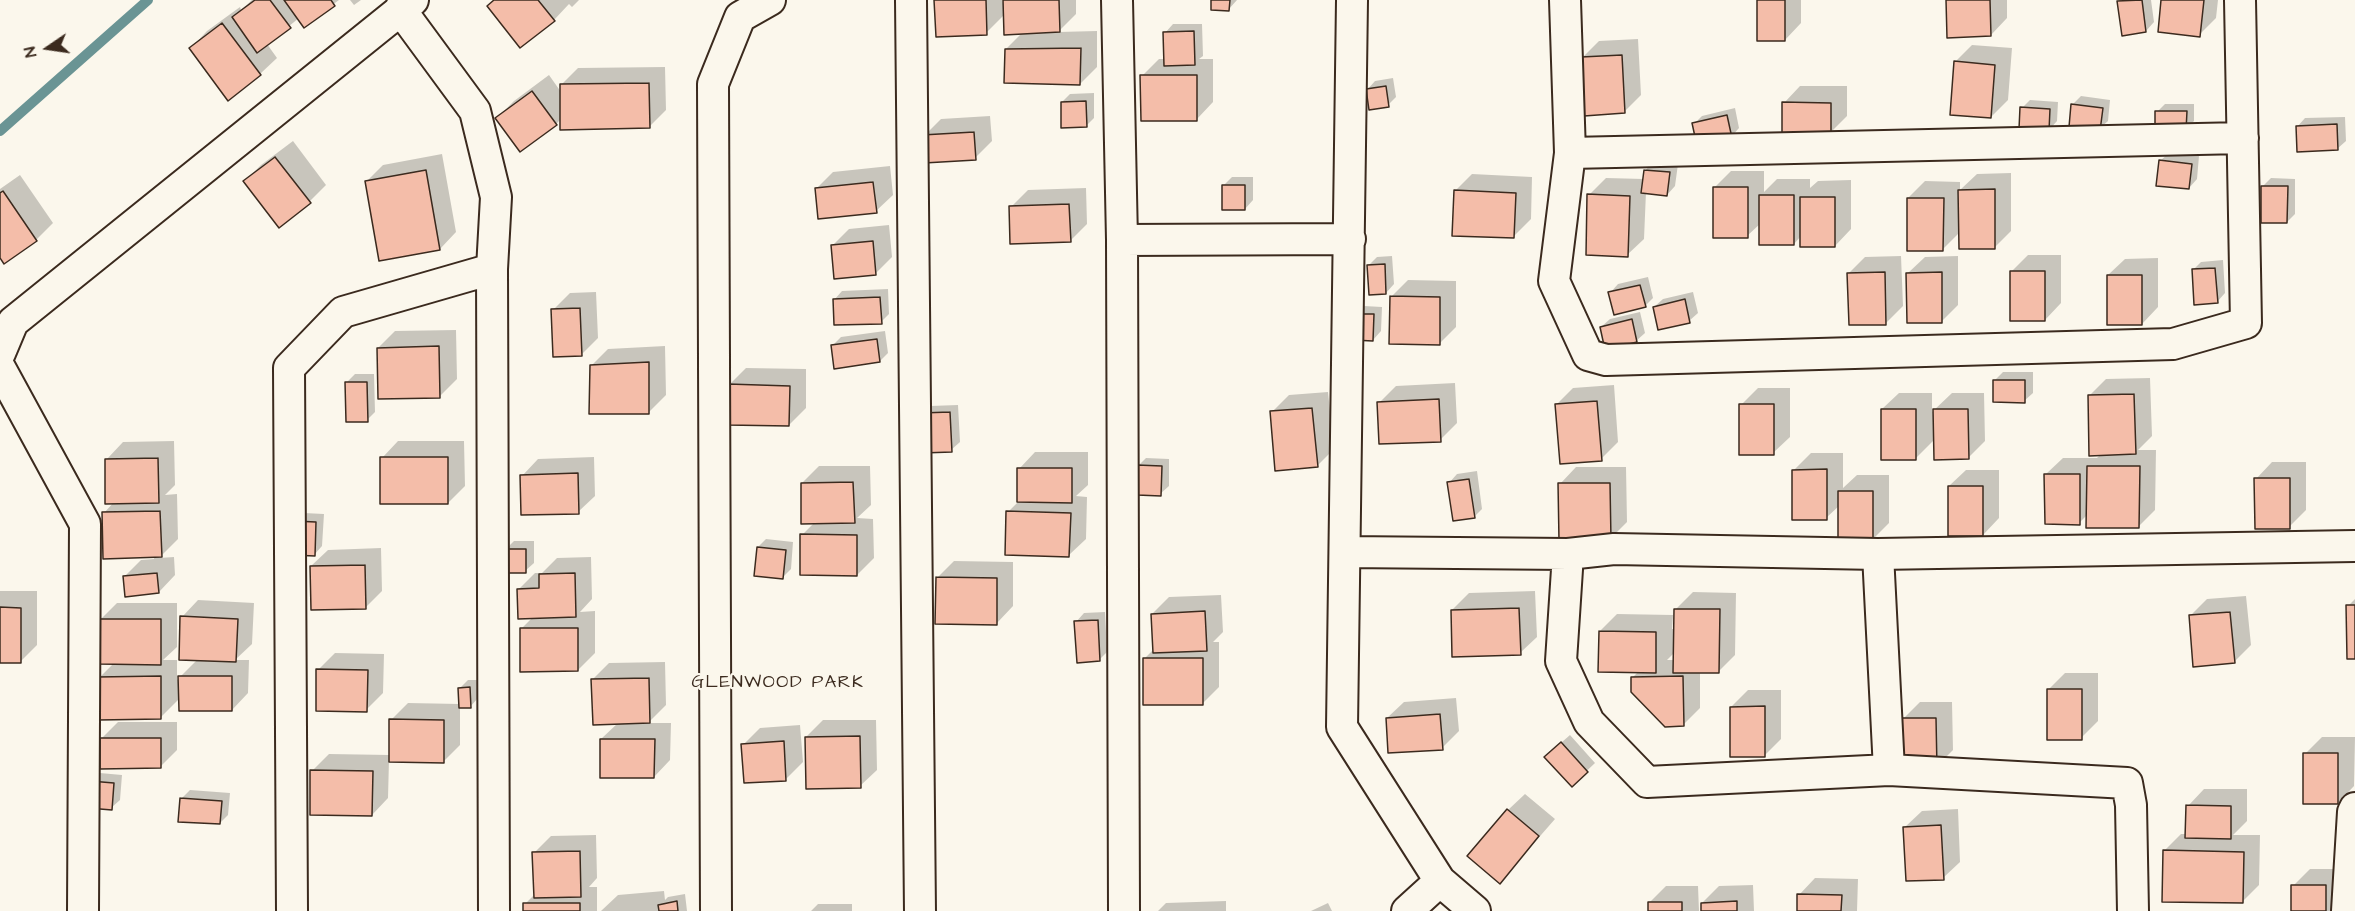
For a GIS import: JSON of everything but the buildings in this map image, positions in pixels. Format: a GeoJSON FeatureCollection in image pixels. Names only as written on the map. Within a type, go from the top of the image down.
{"type":"FeatureCollection","features":[{"type":"Feature","properties":{"kind":"street"},"geometry":{"type":"LineString","coordinates":[[716,911],[713,84],[740,17],[770,0]]}},
{"type":"Feature","properties":{"kind":"street"},"geometry":{"type":"LineString","coordinates":[[911,0],[920,911]]}},
{"type":"Feature","properties":{"kind":"street"},"geometry":{"type":"LineString","coordinates":[[1118,0],[1122,240],[1124,911]]}},
{"type":"Feature","properties":{"kind":"street"},"geometry":{"type":"LineString","coordinates":[[1352,0],[1342,727],[1440,881],[1475,911]]}},
{"type":"Feature","properties":{"kind":"street"},"geometry":{"type":"LineString","coordinates":[[1565,0],[1570,153],[1554,281],[1588,355],[1605,360],[2173,344],[2246,323],[2240,0]]}},
{"type":"Feature","properties":{"kind":"street"},"geometry":{"type":"LineString","coordinates":[[0,353],[13,322],[406,5],[475,111],[496,197],[492,269],[494,911]]}},
{"type":"Feature","properties":{"kind":"street"},"geometry":{"type":"LineString","coordinates":[[1570,153],[2243,138]]}},
{"type":"Feature","properties":{"kind":"street"},"geometry":{"type":"LineString","coordinates":[[1122,240],[1350,239]]}},
{"type":"Feature","properties":{"kind":"street"},"geometry":{"type":"LineString","coordinates":[[292,911],[289,368],[343,312],[492,269]]}},
{"type":"Feature","properties":{"kind":"street"},"geometry":{"type":"LineString","coordinates":[[0,368],[85,524],[84,911]]}},
{"type":"Feature","properties":{"kind":"street"},"geometry":{"type":"LineString","coordinates":[[1345,552],[1568,554],[1614,549],[1878,554],[2355,546]]}},
{"type":"Feature","properties":{"kind":"street"},"geometry":{"type":"LineString","coordinates":[[1568,554],[1561,661],[1589,722],[1647,782],[1889,770],[2127,783],[2131,805],[2133,911]]}},
{"type":"Feature","properties":{"kind":"street"},"geometry":{"type":"LineString","coordinates":[[1878,554],[1889,770]]}},
{"type":"Feature","properties":{"kind":"street"},"geometry":{"type":"LineString","coordinates":[[2348,911],[2355,808]]}},
{"type":"Feature","properties":{"kind":"street"},"geometry":{"type":"LineString","coordinates":[[1407,911],[1440,881]]}},
{"type":"Feature","properties":{"kind":"waterway"},"geometry":{"type":"LineString","coordinates":[[0,131],[148,0]]}},
{"type":"Feature","properties":{"kind":"district","name":"GLENWOOD PARK"},"geometry":{"type":"Point","coordinates":[778,683]}}]}
